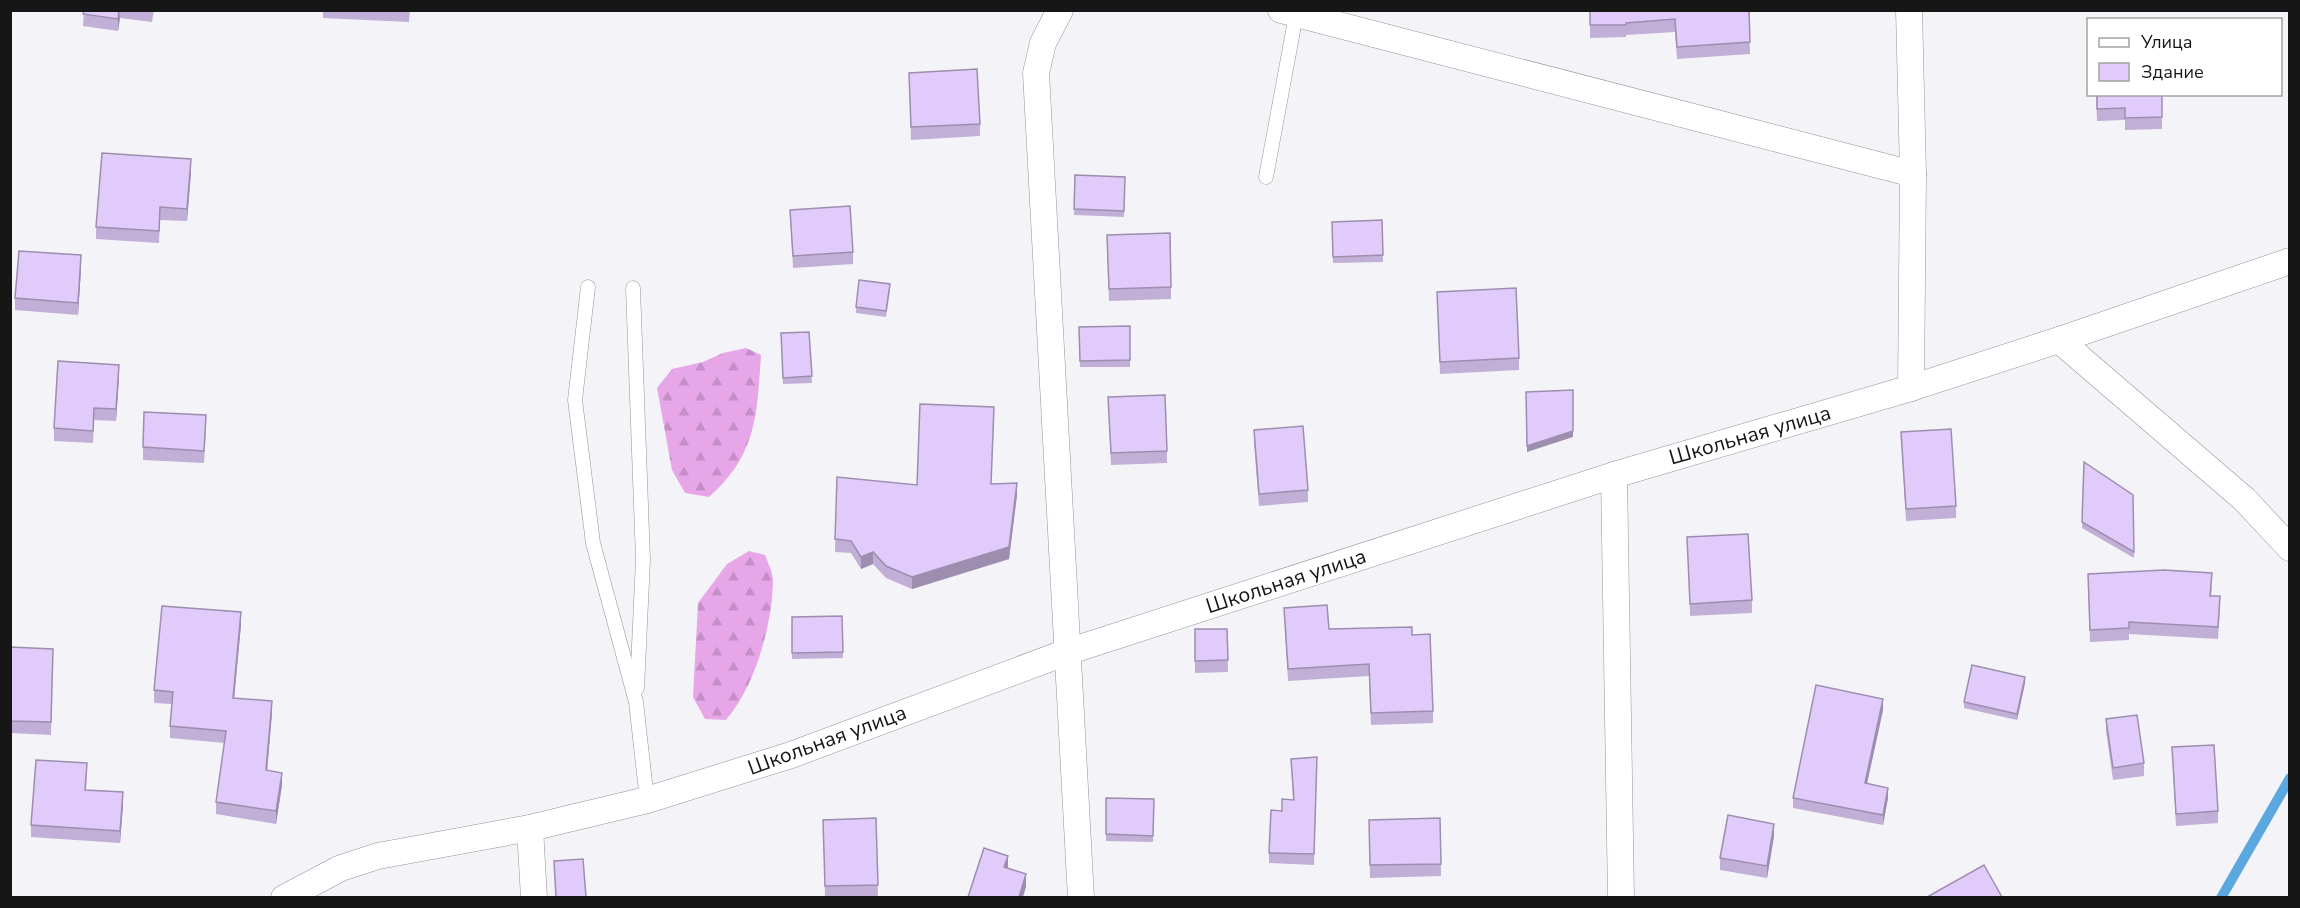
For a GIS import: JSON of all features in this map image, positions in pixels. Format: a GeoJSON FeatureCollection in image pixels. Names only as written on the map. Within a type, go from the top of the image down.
{"type":"FeatureCollection","features":[{"type":"Feature","properties":{"kind":"street"},"geometry":{"type":"LineString","coordinates":[[1060,10],[1043,43],[1036,73],[1081,897]]}},
{"type":"Feature","properties":{"kind":"street"},"geometry":{"type":"LineString","coordinates":[[1909,10],[1913,174],[1911,388]]}},
{"type":"Feature","properties":{"kind":"street"},"geometry":{"type":"LineString","coordinates":[[1289,13],[1913,174]]}},
{"type":"Feature","properties":{"kind":"street","name":"Школьная улица"},"geometry":{"type":"LineString","coordinates":[[285,897],[341,868],[378,856],[530,828],[647,800],[791,755],[1067,652],[1614,475],[1911,388],[2289,261]]}},
{"type":"Feature","properties":{"kind":"street"},"geometry":{"type":"LineString","coordinates":[[2059,340],[2244,499],[2289,548]]}},
{"type":"Feature","properties":{"kind":"street"},"geometry":{"type":"LineString","coordinates":[[1614,475],[1621,897]]}},
{"type":"Feature","properties":{"kind":"street"},"geometry":{"type":"LineString","coordinates":[[530,828],[534,897]]}},
{"type":"Feature","properties":{"kind":"lane"},"geometry":{"type":"LineString","coordinates":[[1266,177],[1289,13]]}},
{"type":"Feature","properties":{"kind":"lane"},"geometry":{"type":"LineString","coordinates":[[588,287],[575,400],[593,543],[636,702],[647,800]]}},
{"type":"Feature","properties":{"kind":"lane"},"geometry":{"type":"LineString","coordinates":[[633,288],[643,560],[636,702]]}},
{"type":"Feature","properties":{"kind":"green space"},"geometry":{"type":"Polygon","coordinates":[[[746,348],[761,355],[755,415],[745,449],[725,481],[709,497],[685,493],[672,470],[657,388],[672,369],[746,348]]]}},
{"type":"Feature","properties":{"kind":"green space"},"geometry":{"type":"Polygon","coordinates":[[[749,551],[765,555],[772,575],[772,599],[765,636],[753,673],[726,720],[705,719],[693,697],[698,603],[727,564],[749,551]]]}},
{"type":"Feature","properties":{"kind":"building"},"geometry":{"type":"Polygon","coordinates":[[[84,10],[119,10],[118,19],[83,14],[84,10]]]}},
{"type":"Feature","properties":{"kind":"building"},"geometry":{"type":"Polygon","coordinates":[[[1590,10],[1749,10],[1750,42],[1677,47],[1675,19],[1626,23],[1626,25],[1590,25],[1590,10]]]}},
{"type":"Feature","properties":{"kind":"building"},"geometry":{"type":"Polygon","coordinates":[[[977,69],[980,124],[911,127],[909,73],[977,69]]]}},
{"type":"Feature","properties":{"kind":"building"},"geometry":{"type":"Polygon","coordinates":[[[2097,96],[2162,96],[2162,117],[2125,118],[2125,108],[2097,109],[2097,96]]]}},
{"type":"Feature","properties":{"kind":"building"},"geometry":{"type":"Polygon","coordinates":[[[102,153],[191,159],[187,209],[160,207],[159,231],[96,227],[102,153]]]}},
{"type":"Feature","properties":{"kind":"building"},"geometry":{"type":"Polygon","coordinates":[[[1075,175],[1125,177],[1124,211],[1074,209],[1075,175]]]}},
{"type":"Feature","properties":{"kind":"building"},"geometry":{"type":"Polygon","coordinates":[[[850,206],[853,252],[793,256],[790,210],[850,206]]]}},
{"type":"Feature","properties":{"kind":"building"},"geometry":{"type":"Polygon","coordinates":[[[1382,220],[1383,255],[1333,257],[1332,222],[1382,220]]]}},
{"type":"Feature","properties":{"kind":"building"},"geometry":{"type":"Polygon","coordinates":[[[1170,233],[1171,287],[1109,289],[1107,235],[1170,233]]]}},
{"type":"Feature","properties":{"kind":"building"},"geometry":{"type":"Polygon","coordinates":[[[19,251],[81,255],[78,303],[15,298],[19,251]]]}},
{"type":"Feature","properties":{"kind":"building"},"geometry":{"type":"Polygon","coordinates":[[[859,280],[890,284],[886,311],[856,307],[859,280]]]}},
{"type":"Feature","properties":{"kind":"building"},"geometry":{"type":"Polygon","coordinates":[[[1516,288],[1519,358],[1440,362],[1437,292],[1516,288]]]}},
{"type":"Feature","properties":{"kind":"building"},"geometry":{"type":"Polygon","coordinates":[[[1130,326],[1130,360],[1080,361],[1079,327],[1130,326]]]}},
{"type":"Feature","properties":{"kind":"building"},"geometry":{"type":"Polygon","coordinates":[[[809,332],[812,376],[783,378],[781,333],[809,332]]]}},
{"type":"Feature","properties":{"kind":"building"},"geometry":{"type":"Polygon","coordinates":[[[58,361],[119,365],[116,409],[94,408],[93,431],[54,428],[58,361]]]}},
{"type":"Feature","properties":{"kind":"building"},"geometry":{"type":"Polygon","coordinates":[[[1573,390],[1573,431],[1527,446],[1526,392],[1573,390]]]}},
{"type":"Feature","properties":{"kind":"building"},"geometry":{"type":"Polygon","coordinates":[[[1165,395],[1167,451],[1111,453],[1108,397],[1165,395]]]}},
{"type":"Feature","properties":{"kind":"building"},"geometry":{"type":"Polygon","coordinates":[[[920,404],[994,407],[991,484],[1017,483],[1009,547],[912,577],[886,566],[873,552],[861,557],[851,541],[835,539],[837,477],[917,485],[920,404]]]}},
{"type":"Feature","properties":{"kind":"building"},"geometry":{"type":"Polygon","coordinates":[[[144,412],[206,415],[204,451],[143,447],[144,412]]]}},
{"type":"Feature","properties":{"kind":"building"},"geometry":{"type":"Polygon","coordinates":[[[1303,426],[1308,490],[1259,494],[1254,430],[1303,426]]]}},
{"type":"Feature","properties":{"kind":"building"},"geometry":{"type":"Polygon","coordinates":[[[1951,429],[1956,506],[1906,509],[1901,432],[1951,429]]]}},
{"type":"Feature","properties":{"kind":"building"},"geometry":{"type":"Polygon","coordinates":[[[2084,462],[2133,495],[2134,552],[2082,522],[2084,462]]]}},
{"type":"Feature","properties":{"kind":"building"},"geometry":{"type":"Polygon","coordinates":[[[1748,534],[1752,600],[1690,604],[1687,537],[1748,534]]]}},
{"type":"Feature","properties":{"kind":"building"},"geometry":{"type":"Polygon","coordinates":[[[2164,570],[2212,573],[2210,596],[2220,596],[2218,627],[2129,622],[2129,628],[2090,630],[2088,574],[2164,570]]]}},
{"type":"Feature","properties":{"kind":"building"},"geometry":{"type":"Polygon","coordinates":[[[1327,605],[1329,629],[1412,627],[1412,635],[1430,634],[1433,711],[1371,713],[1369,664],[1288,669],[1284,608],[1327,605]]]}},
{"type":"Feature","properties":{"kind":"building"},"geometry":{"type":"Polygon","coordinates":[[[162,606],[241,612],[233,698],[272,701],[266,770],[282,773],[276,811],[216,802],[226,731],[170,726],[173,692],[154,690],[162,606]]]}},
{"type":"Feature","properties":{"kind":"building"},"geometry":{"type":"Polygon","coordinates":[[[842,616],[843,652],[792,653],[792,617],[842,616]]]}},
{"type":"Feature","properties":{"kind":"building"},"geometry":{"type":"Polygon","coordinates":[[[1195,629],[1227,629],[1228,660],[1195,661],[1195,629]]]}},
{"type":"Feature","properties":{"kind":"building"},"geometry":{"type":"Polygon","coordinates":[[[10,647],[53,649],[51,722],[10,721],[10,647]]]}},
{"type":"Feature","properties":{"kind":"building"},"geometry":{"type":"Polygon","coordinates":[[[1972,665],[2025,677],[2017,714],[1964,702],[1972,665]]]}},
{"type":"Feature","properties":{"kind":"building"},"geometry":{"type":"Polygon","coordinates":[[[1816,685],[1883,699],[1865,783],[1888,788],[1883,815],[1793,798],[1816,685]]]}},
{"type":"Feature","properties":{"kind":"building"},"geometry":{"type":"Polygon","coordinates":[[[2137,715],[2144,763],[2113,768],[2106,719],[2137,715]]]}},
{"type":"Feature","properties":{"kind":"building"},"geometry":{"type":"Polygon","coordinates":[[[2214,745],[2218,811],[2176,814],[2172,747],[2214,745]]]}},
{"type":"Feature","properties":{"kind":"building"},"geometry":{"type":"Polygon","coordinates":[[[1317,757],[1314,854],[1269,853],[1271,810],[1282,811],[1282,799],[1294,800],[1291,759],[1317,757]]]}},
{"type":"Feature","properties":{"kind":"building"},"geometry":{"type":"Polygon","coordinates":[[[36,760],[87,763],[85,790],[123,792],[120,831],[31,825],[36,760]]]}},
{"type":"Feature","properties":{"kind":"building"},"geometry":{"type":"Polygon","coordinates":[[[1106,798],[1154,799],[1153,836],[1106,834],[1106,798]]]}},
{"type":"Feature","properties":{"kind":"building"},"geometry":{"type":"Polygon","coordinates":[[[1728,815],[1774,824],[1767,866],[1720,858],[1728,815]]]}},
{"type":"Feature","properties":{"kind":"building"},"geometry":{"type":"Polygon","coordinates":[[[876,818],[878,885],[825,886],[823,820],[876,818]]]}},
{"type":"Feature","properties":{"kind":"building"},"geometry":{"type":"Polygon","coordinates":[[[1440,818],[1441,864],[1370,865],[1369,820],[1440,818]]]}},
{"type":"Feature","properties":{"kind":"building"},"geometry":{"type":"Polygon","coordinates":[[[984,848],[1008,856],[1004,867],[1026,874],[1019,897],[968,897],[984,848]]]}},
{"type":"Feature","properties":{"kind":"building"},"geometry":{"type":"Polygon","coordinates":[[[583,859],[586,897],[556,897],[554,861],[583,859]]]}},
{"type":"Feature","properties":{"kind":"building"},"geometry":{"type":"Polygon","coordinates":[[[1984,865],[2002,897],[1927,897],[1984,865]]]}},
{"type":"Feature","properties":{"kind":"waterway"},"geometry":{"type":"LineString","coordinates":[[2221,898],[2290,778]]}}]}
